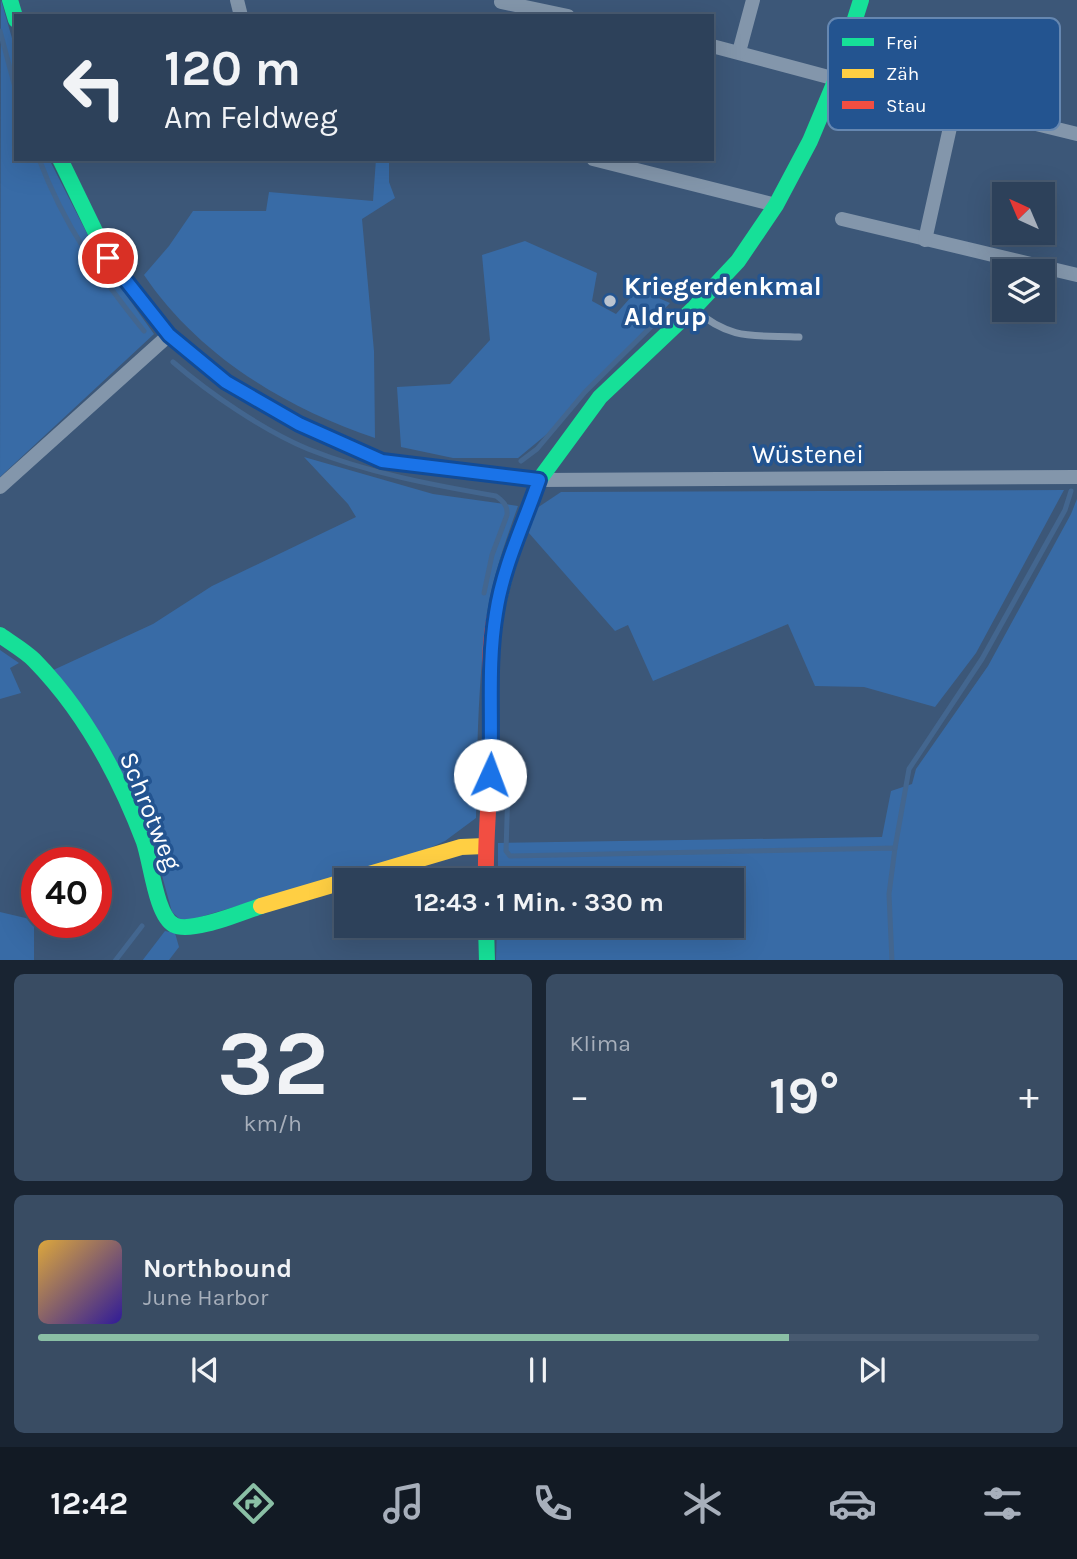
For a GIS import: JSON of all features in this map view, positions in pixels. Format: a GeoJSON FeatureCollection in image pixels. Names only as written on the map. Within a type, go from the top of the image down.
{"type":"FeatureCollection","features":[{"type":"Feature","properties":{"kind":"street"},"geometry":{"type":"LineString","coordinates":[[739,52],[753,0]]}},
{"type":"Feature","properties":{"kind":"street"},"geometry":{"type":"LineString","coordinates":[[855,18],[861,0]]}},
{"type":"Feature","properties":{"kind":"street"},"geometry":{"type":"LineString","coordinates":[[499,6],[554,14]]}},
{"type":"Feature","properties":{"kind":"street"},"geometry":{"type":"LineString","coordinates":[[714,46],[828,75]]}},
{"type":"Feature","properties":{"kind":"street"},"geometry":{"type":"LineString","coordinates":[[486,868],[491,751],[490,680],[495,614],[508,562],[539,480],[600,397],[694,308],[738,261],[776,205],[810,141],[828,98]]}},
{"type":"Feature","properties":{"kind":"street"},"geometry":{"type":"LineString","coordinates":[[925,240],[949,130]]}},
{"type":"Feature","properties":{"kind":"street"},"geometry":{"type":"LineString","coordinates":[[61,161],[108,258],[169,335],[226,382],[299,424],[382,461],[539,480]]}},
{"type":"Feature","properties":{"kind":"street"},"geometry":{"type":"LineString","coordinates":[[601,161],[776,205]]}},
{"type":"Feature","properties":{"kind":"street"},"geometry":{"type":"LineString","coordinates":[[842,219],[1077,275]]}},
{"type":"Feature","properties":{"kind":"street"},"geometry":{"type":"LineString","coordinates":[[0,487],[169,335]]}},
{"type":"Feature","properties":{"kind":"street","name":"Wüstenei"},"geometry":{"type":"LineString","coordinates":[[539,480],[1077,477]]}},
{"type":"Feature","properties":{"kind":"street","name":"Schrotweg"},"geometry":{"type":"LineString","coordinates":[[0,635],[33,659],[85,721],[113,773],[144,843],[164,918],[175,926],[188,928],[461,846],[485,846]]}},
{"type":"Feature","properties":{"kind":"street"},"geometry":{"type":"LineString","coordinates":[[486,938],[486,960]]}},
{"type":"Feature","properties":{"kind":"lane"},"geometry":{"type":"LineString","coordinates":[[694,308],[726,331],[799,338]]}},
{"type":"Feature","properties":{"kind":"shaded area"},"geometry":{"type":"Polygon","coordinates":[[[1,0],[14,45],[14,161],[50,161],[99,257],[154,334],[0,477],[1,0]]]}},
{"type":"Feature","properties":{"kind":"shaded area"},"geometry":{"type":"Polygon","coordinates":[[[376,161],[389,161],[389,182],[395,198],[362,219],[374,351],[375,438],[309,411],[246,375],[190,330],[144,275],[169,246],[193,211],[266,211],[269,192],[373,201],[376,161]]]}},
{"type":"Feature","properties":{"kind":"shaded area"},"geometry":{"type":"Polygon","coordinates":[[[525,241],[597,273],[592,301],[616,314],[638,289],[670,303],[547,434],[518,458],[453,458],[401,447],[397,387],[450,384],[490,340],[482,255],[525,241]]]}},
{"type":"Feature","properties":{"kind":"shaded area"},"geometry":{"type":"Polygon","coordinates":[[[304,457],[433,494],[518,506],[496,573],[487,614],[480,690],[476,818],[445,841],[421,852],[367,868],[334,868],[334,878],[183,922],[172,912],[152,839],[49,672],[153,624],[212,586],[356,517],[348,504],[304,457]]]}},
{"type":"Feature","properties":{"kind":"shaded area"},"geometry":{"type":"Polygon","coordinates":[[[1064,490],[976,653],[935,707],[864,687],[815,686],[788,624],[653,681],[628,625],[615,631],[528,532],[537,508],[561,492],[1064,490]]]}},
{"type":"Feature","properties":{"kind":"shaded area"},"geometry":{"type":"Polygon","coordinates":[[[1077,499],[1077,960],[496,960],[497,938],[744,938],[744,868],[498,868],[498,843],[882,837],[891,791],[912,784],[916,769],[988,666],[1077,499]]]}},
{"type":"Feature","properties":{"kind":"shaded area"},"geometry":{"type":"Polygon","coordinates":[[[0,650],[19,663],[10,668],[21,693],[0,699],[0,650]]]}},
{"type":"Feature","properties":{"kind":"shaded area"},"geometry":{"type":"Polygon","coordinates":[[[0,912],[21,917],[21,938],[34,938],[34,960],[0,960],[0,912]]]}},
{"type":"Feature","properties":{"kind":"shaded area"},"geometry":{"type":"Polygon","coordinates":[[[165,931],[175,933],[179,947],[169,960],[143,960],[165,931]]]}},
{"type":"Feature","properties":{"kind":"waterway"},"geometry":{"type":"LineString","coordinates":[[0,31],[14,84]]}},
{"type":"Feature","properties":{"kind":"waterway"},"geometry":{"type":"LineString","coordinates":[[40,161],[84,250],[144,331]]}},
{"type":"Feature","properties":{"kind":"waterway"},"geometry":{"type":"LineString","coordinates":[[521,461],[537,449],[585,392],[667,311]]}},
{"type":"Feature","properties":{"kind":"waterway"},"geometry":{"type":"LineString","coordinates":[[173,362],[238,410],[273,432],[308,449],[377,472],[496,496],[507,509],[507,515],[492,555],[484,593]]}},
{"type":"Feature","properties":{"kind":"waterway"},"geometry":{"type":"LineString","coordinates":[[895,848],[909,769],[982,659],[1065,510],[1071,491]]}},
{"type":"Feature","properties":{"kind":"waterway"},"geometry":{"type":"LineString","coordinates":[[509,755],[506,851],[510,856],[895,848],[889,894],[892,960]]}},
{"type":"Feature","properties":{"kind":"waterway"},"geometry":{"type":"LineString","coordinates":[[116,960],[142,926]]}},
{"type":"Feature","properties":{"kind":"traffic: fast"},"geometry":{"type":"LineString","coordinates":[[10,0],[14,14]]}},
{"type":"Feature","properties":{"kind":"traffic: fast"},"geometry":{"type":"LineString","coordinates":[[855,18],[861,0]]}},
{"type":"Feature","properties":{"kind":"traffic: fast"},"geometry":{"type":"LineString","coordinates":[[497,607],[508,562],[539,480],[600,397],[694,308],[738,261],[776,205],[810,141],[828,98]]}},
{"type":"Feature","properties":{"kind":"traffic: fast"},"geometry":{"type":"LineString","coordinates":[[61,161],[108,258],[169,335],[226,382],[299,424],[382,461],[539,480]]}},
{"type":"Feature","properties":{"kind":"traffic: fast"},"geometry":{"type":"LineString","coordinates":[[0,635],[30,657],[52,680],[98,745],[144,842],[158,900],[168,920],[174,925],[192,927],[261,906]]}},
{"type":"Feature","properties":{"kind":"traffic: fast"},"geometry":{"type":"LineString","coordinates":[[486,938],[487,960]]}},
{"type":"Feature","properties":{"kind":"traffic: slow"},"geometry":{"type":"LineString","coordinates":[[261,906],[461,847],[485,846]]}},
{"type":"Feature","properties":{"kind":"traffic: jam"},"geometry":{"type":"LineString","coordinates":[[486,868],[491,751],[490,660],[497,607]]}},
{"type":"Feature","properties":{"kind":"place","name":"Kriegerdenkmal Aldrup"},"geometry":{"type":"Point","coordinates":[610,301]}},
{"type":"Feature","properties":{"kind":"route"},"geometry":{"type":"LineString","coordinates":[[108,258],[169,335],[226,382],[299,424],[382,461],[539,480],[508,562],[495,614],[490,680],[490,775]]}}]}
